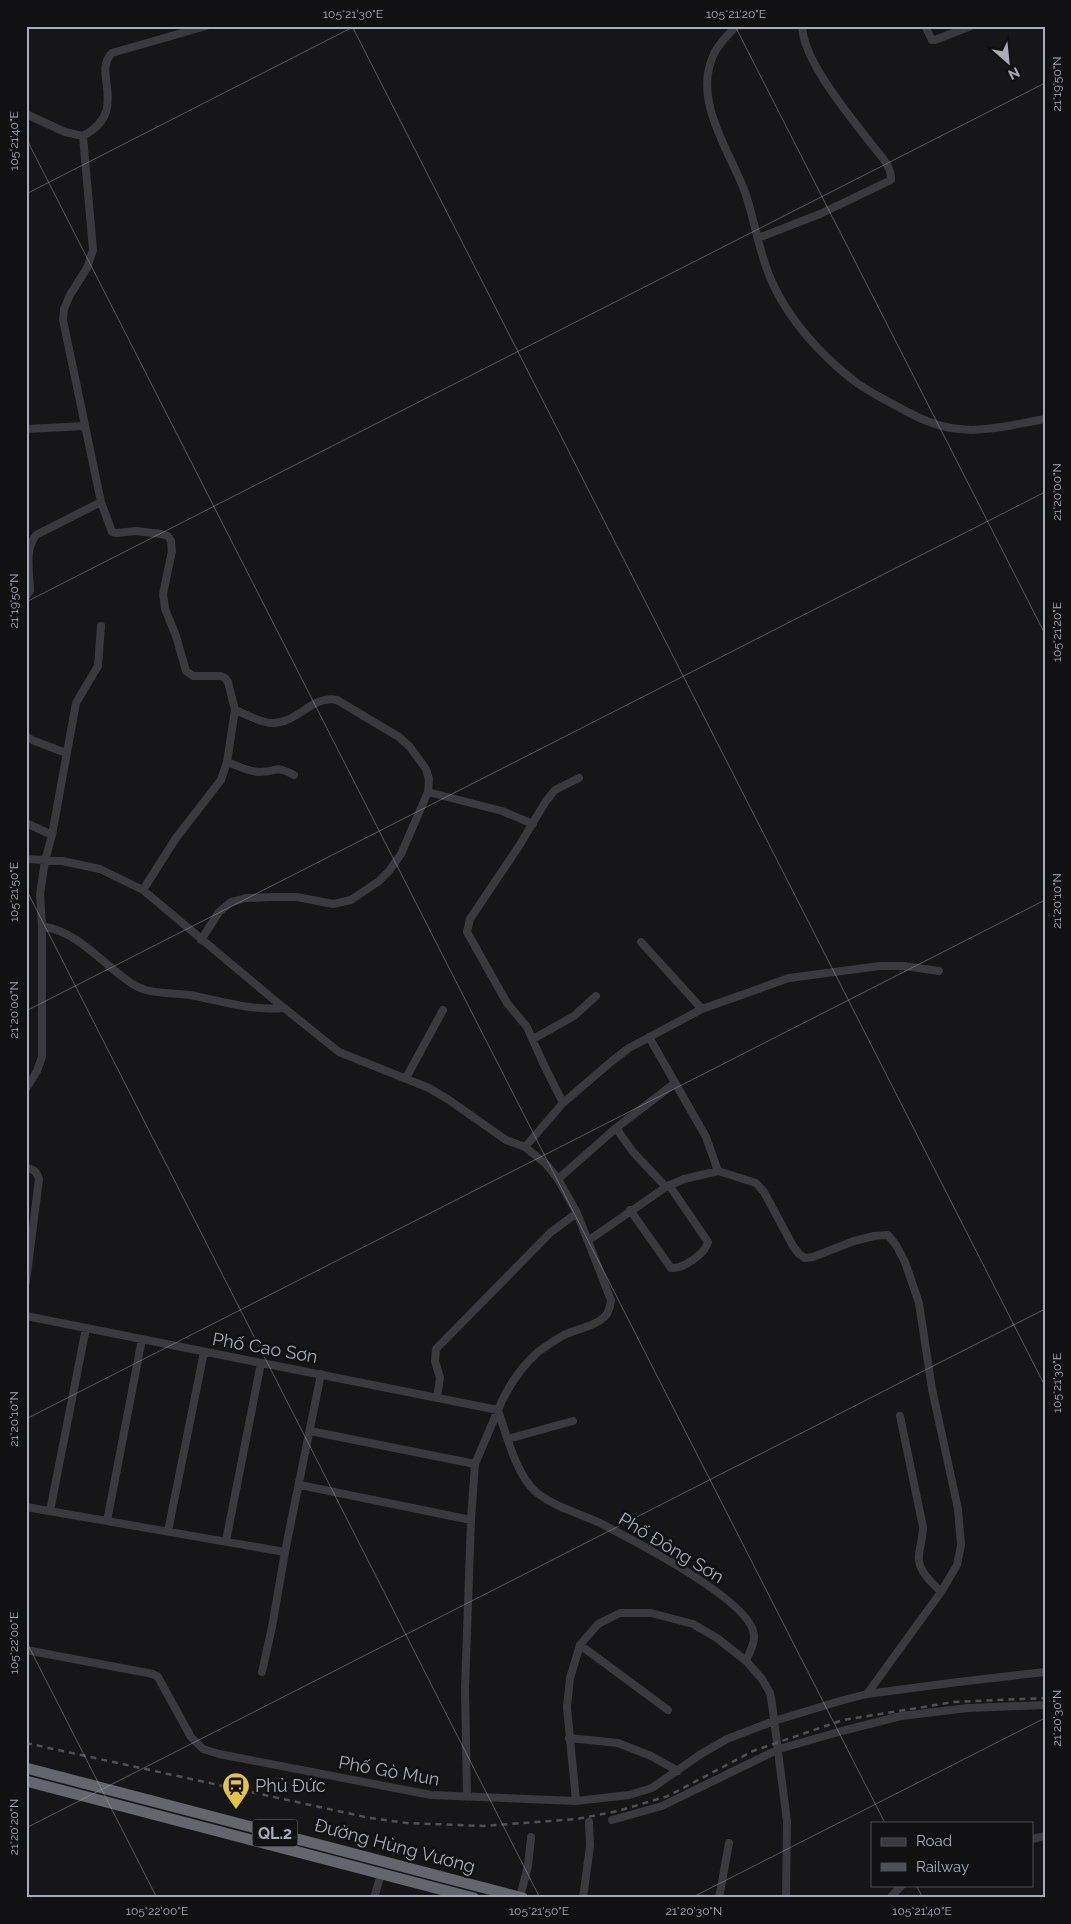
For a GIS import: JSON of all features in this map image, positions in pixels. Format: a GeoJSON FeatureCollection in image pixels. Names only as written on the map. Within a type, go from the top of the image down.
{"type":"FeatureCollection","features":[{"type":"Feature","properties":{"kind":"highway","name":"Đường Hùng Vương"},"geometry":{"type":"LineString","coordinates":[[26,1768],[521,1897]]}},
{"type":"Feature","properties":{"kind":"highway","name":"Đường Hùng Vương"},"geometry":{"type":"LineString","coordinates":[[26,1781],[474,1898]]}},
{"type":"Feature","properties":{"kind":"street"},"geometry":{"type":"LineString","coordinates":[[26,114],[65,132],[83,136],[93,131],[105,116],[108,107],[107,57],[112,53],[206,26]]}},
{"type":"Feature","properties":{"kind":"street"},"geometry":{"type":"LineString","coordinates":[[736,26],[713,54],[706,85],[707,98],[713,118],[745,192],[771,280],[783,303],[817,346],[855,382],[913,415],[948,428],[988,430],[1045,418]]}},
{"type":"Feature","properties":{"kind":"street"},"geometry":{"type":"LineString","coordinates":[[758,238],[820,214],[891,180],[890,170],[884,160],[843,107],[813,61],[802,32],[802,26]]}},
{"type":"Feature","properties":{"kind":"street"},"geometry":{"type":"LineString","coordinates":[[925,26],[929,37],[935,40],[971,26]]}},
{"type":"Feature","properties":{"kind":"street"},"geometry":{"type":"LineString","coordinates":[[83,136],[93,250],[87,268],[70,295],[64,309],[63,320],[101,502],[112,532],[136,531],[168,536],[172,551],[163,594],[165,609],[176,636],[186,671],[193,676],[221,676],[225,678],[228,682],[235,710],[227,762],[221,780],[176,838],[143,890]]}},
{"type":"Feature","properties":{"kind":"street"},"geometry":{"type":"LineString","coordinates":[[26,429],[85,426]]}},
{"type":"Feature","properties":{"kind":"street"},"geometry":{"type":"LineString","coordinates":[[26,596],[30,591],[30,545],[36,535],[101,502]]}},
{"type":"Feature","properties":{"kind":"street"},"geometry":{"type":"LineString","coordinates":[[26,1089],[37,1071],[42,1058],[42,926],[40,894],[45,861],[52,835],[76,704],[98,666],[101,626]]}},
{"type":"Feature","properties":{"kind":"street"},"geometry":{"type":"LineString","coordinates":[[201,940],[219,912],[231,902],[246,898],[297,897],[333,904],[351,900],[369,890],[389,871],[401,854],[428,792],[429,779],[426,769],[410,747],[398,736],[338,700],[329,698],[320,701],[291,718],[272,723],[235,710]]}},
{"type":"Feature","properties":{"kind":"street"},"geometry":{"type":"LineString","coordinates":[[26,736],[66,753]]}},
{"type":"Feature","properties":{"kind":"street"},"geometry":{"type":"LineString","coordinates":[[227,762],[253,771],[261,772],[276,768],[283,769],[294,775]]}},
{"type":"Feature","properties":{"kind":"street"},"geometry":{"type":"LineString","coordinates":[[563,1103],[533,1039],[522,1020],[512,1011],[507,1003],[468,932],[467,926],[470,918],[534,824],[546,801],[555,790],[579,778]]}},
{"type":"Feature","properties":{"kind":"street"},"geometry":{"type":"LineString","coordinates":[[428,792],[502,811],[534,824]]}},
{"type":"Feature","properties":{"kind":"street"},"geometry":{"type":"LineString","coordinates":[[26,822],[52,835]]}},
{"type":"Feature","properties":{"kind":"street"},"geometry":{"type":"LineString","coordinates":[[26,859],[62,861],[100,869],[143,890],[201,940],[339,1052],[406,1078],[449,1100],[506,1140],[526,1147],[546,1164],[558,1179],[577,1213],[589,1240],[610,1300],[610,1309],[605,1317],[563,1336],[528,1361],[506,1392],[476,1464],[465,1689],[467,1797]]}},
{"type":"Feature","properties":{"kind":"street"},"geometry":{"type":"LineString","coordinates":[[42,926],[56,930],[83,944],[120,975],[142,989],[266,1010],[284,1008]]}},
{"type":"Feature","properties":{"kind":"street"},"geometry":{"type":"LineString","coordinates":[[641,942],[702,1009]]}},
{"type":"Feature","properties":{"kind":"street"},"geometry":{"type":"LineString","coordinates":[[526,1147],[563,1103],[612,1060],[649,1037],[702,1009],[789,978],[880,966],[904,966],[939,970]]}},
{"type":"Feature","properties":{"kind":"street"},"geometry":{"type":"LineString","coordinates":[[533,1039],[574,1016],[596,996]]}},
{"type":"Feature","properties":{"kind":"street"},"geometry":{"type":"LineString","coordinates":[[406,1078],[443,1010]]}},
{"type":"Feature","properties":{"kind":"street"},"geometry":{"type":"LineString","coordinates":[[649,1037],[706,1137],[718,1171]]}},
{"type":"Feature","properties":{"kind":"street"},"geometry":{"type":"LineString","coordinates":[[558,1179],[616,1128],[675,1083]]}},
{"type":"Feature","properties":{"kind":"street"},"geometry":{"type":"LineString","coordinates":[[616,1128],[633,1152],[668,1186],[708,1242],[706,1248],[676,1269],[671,1268],[630,1210]]}},
{"type":"Feature","properties":{"kind":"street"},"geometry":{"type":"LineString","coordinates":[[26,1168],[32,1169],[37,1173],[39,1180],[26,1282]]}},
{"type":"Feature","properties":{"kind":"street"},"geometry":{"type":"LineString","coordinates":[[589,1240],[630,1210],[668,1186],[684,1179],[718,1171],[756,1182],[764,1192],[793,1246],[805,1258],[874,1236],[888,1236],[896,1244],[905,1262],[919,1304],[932,1389],[958,1509],[960,1556],[942,1592],[867,1694]]}},
{"type":"Feature","properties":{"kind":"street"},"geometry":{"type":"LineString","coordinates":[[437,1398],[440,1378],[435,1361],[436,1349],[550,1232],[577,1213]]}},
{"type":"Feature","properties":{"kind":"street","name":"Phố Cao Sơn"},"geometry":{"type":"LineString","coordinates":[[26,1316],[498,1410]]}},
{"type":"Feature","properties":{"kind":"street"},"geometry":{"type":"LineString","coordinates":[[50,1510],[86,1328]]}},
{"type":"Feature","properties":{"kind":"street"},"geometry":{"type":"LineString","coordinates":[[107,1521],[142,1339]]}},
{"type":"Feature","properties":{"kind":"street"},"geometry":{"type":"LineString","coordinates":[[168,1532],[204,1352]]}},
{"type":"Feature","properties":{"kind":"street"},"geometry":{"type":"LineString","coordinates":[[226,1541],[261,1363]]}},
{"type":"Feature","properties":{"kind":"street"},"geometry":{"type":"LineString","coordinates":[[262,1672],[321,1374]]}},
{"type":"Feature","properties":{"kind":"street","name":"Phố Đông Sơn"},"geometry":{"type":"LineString","coordinates":[[498,1410],[525,1478],[539,1494],[599,1523],[698,1578],[723,1596],[740,1612],[750,1625],[754,1635],[746,1661]]}},
{"type":"Feature","properties":{"kind":"street"},"geometry":{"type":"LineString","coordinates":[[900,1416],[923,1527],[918,1558],[920,1566],[926,1575],[942,1592]]}},
{"type":"Feature","properties":{"kind":"street"},"geometry":{"type":"LineString","coordinates":[[508,1438],[573,1421]]}},
{"type":"Feature","properties":{"kind":"street"},"geometry":{"type":"LineString","coordinates":[[310,1431],[476,1464]]}},
{"type":"Feature","properties":{"kind":"street"},"geometry":{"type":"LineString","coordinates":[[300,1485],[472,1520]]}},
{"type":"Feature","properties":{"kind":"street"},"geometry":{"type":"LineString","coordinates":[[26,1507],[285,1552]]}},
{"type":"Feature","properties":{"kind":"street"},"geometry":{"type":"LineString","coordinates":[[576,1801],[567,1707],[570,1678],[580,1645],[598,1624],[620,1613],[651,1613],[693,1624],[717,1638],[746,1661],[770,1693],[779,1749],[787,1821],[786,1898]]}},
{"type":"Feature","properties":{"kind":"street"},"geometry":{"type":"LineString","coordinates":[[580,1645],[668,1710]]}},
{"type":"Feature","properties":{"kind":"street","name":"Phố Gò Mun"},"geometry":{"type":"LineString","coordinates":[[26,1650],[74,1658],[158,1677],[191,1737],[203,1749],[220,1754],[431,1795],[576,1801],[629,1795],[652,1788],[727,1739],[774,1721],[840,1701],[867,1694],[1045,1672]]}},
{"type":"Feature","properties":{"kind":"street"},"geometry":{"type":"LineString","coordinates":[[612,1820],[662,1806],[779,1749],[842,1730],[902,1716],[968,1708],[1045,1705]]}},
{"type":"Feature","properties":{"kind":"street"},"geometry":{"type":"LineString","coordinates":[[570,1738],[618,1743],[651,1756],[678,1771]]}},
{"type":"Feature","properties":{"kind":"street"},"geometry":{"type":"LineString","coordinates":[[583,1898],[590,1846],[589,1822]]}},
{"type":"Feature","properties":{"kind":"street"},"geometry":{"type":"LineString","coordinates":[[521,1897],[528,1866],[531,1837]]}},
{"type":"Feature","properties":{"kind":"street"},"geometry":{"type":"LineString","coordinates":[[719,1898],[729,1842]]}},
{"type":"Feature","properties":{"kind":"street"},"geometry":{"type":"LineString","coordinates":[[374,1898],[381,1874]]}},
{"type":"Feature","properties":{"kind":"street"},"geometry":{"type":"LineString","coordinates":[[893,1896],[901,1886]]}},
{"type":"Feature","properties":{"kind":"railway"},"geometry":{"type":"LineString","coordinates":[[26,1743],[370,1818],[407,1823],[483,1826],[577,1819],[618,1811],[668,1796],[753,1751],[843,1720],[954,1702],[1045,1698]]}},
{"type":"Feature","properties":{"kind":"place","name":"Phủ Đức"},"geometry":{"type":"Point","coordinates":[236,1810]}}]}
